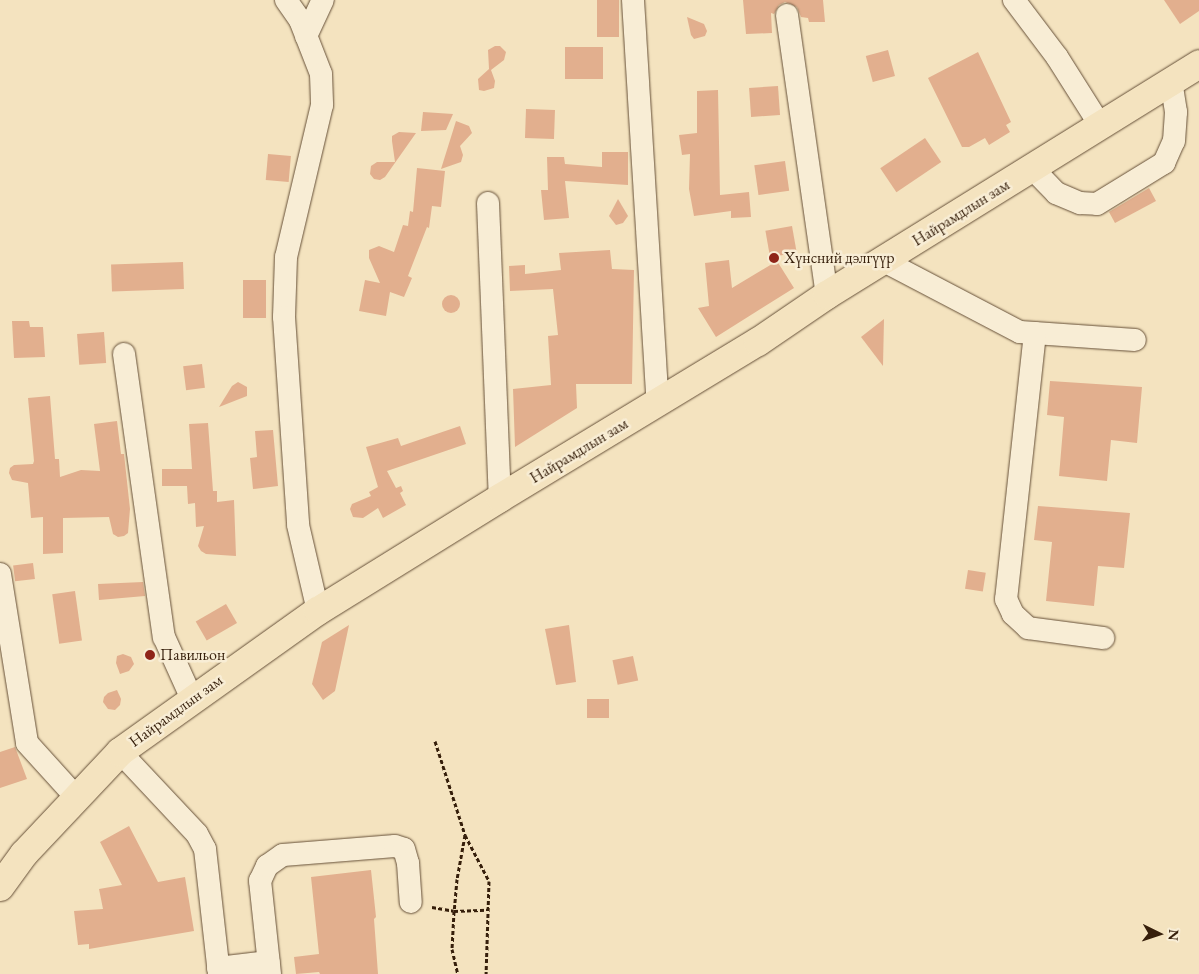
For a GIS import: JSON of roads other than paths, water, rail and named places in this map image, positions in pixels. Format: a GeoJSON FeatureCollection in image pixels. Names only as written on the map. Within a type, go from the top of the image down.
{"type":"FeatureCollection","features":[{"type":"Feature","properties":{"kind":"main road","name":"Найрамдлын зам"},"geometry":{"type":"LineString","coordinates":[[0,887],[24,854],[76,796],[120,752],[318,611],[758,342],[827,295],[1199,64]]}},
{"type":"Feature","properties":{"kind":"street"},"geometry":{"type":"LineString","coordinates":[[286,0],[300,20],[321,74],[322,105],[286,257],[284,317],[298,524],[318,611]]}},
{"type":"Feature","properties":{"kind":"street"},"geometry":{"type":"LineString","coordinates":[[306,36],[323,0]]}},
{"type":"Feature","properties":{"kind":"street"},"geometry":{"type":"LineString","coordinates":[[633,0],[658,404]]}},
{"type":"Feature","properties":{"kind":"street"},"geometry":{"type":"LineString","coordinates":[[1014,0],[1057,57],[1100,125]]}},
{"type":"Feature","properties":{"kind":"street"},"geometry":{"type":"LineString","coordinates":[[787,15],[827,295]]}},
{"type":"Feature","properties":{"kind":"street"},"geometry":{"type":"LineString","coordinates":[[1032,168],[1056,193],[1080,203],[1097,204],[1164,163],[1174,141],[1176,112],[1171,81]]}},
{"type":"Feature","properties":{"kind":"street"},"geometry":{"type":"LineString","coordinates":[[488,203],[500,498]]}},
{"type":"Feature","properties":{"kind":"street"},"geometry":{"type":"LineString","coordinates":[[884,260],[1020,332],[1135,340]]}},
{"type":"Feature","properties":{"kind":"street"},"geometry":{"type":"LineString","coordinates":[[1035,334],[1006,599],[1013,614],[1028,628],[1103,638]]}},
{"type":"Feature","properties":{"kind":"street"},"geometry":{"type":"LineString","coordinates":[[124,354],[164,637],[192,699]]}},
{"type":"Feature","properties":{"kind":"street"},"geometry":{"type":"LineString","coordinates":[[0,574],[27,743],[76,796]]}},
{"type":"Feature","properties":{"kind":"street"},"geometry":{"type":"LineString","coordinates":[[120,752],[197,834],[205,849],[218,971],[270,968],[260,881],[267,866],[282,855],[395,846],[404,850],[408,863],[411,902]]}},
{"type":"Feature","properties":{"kind":"place","name":"Хүнсний дэлгүүр"},"geometry":{"type":"Point","coordinates":[774,258]}},
{"type":"Feature","properties":{"kind":"place","name":"Павильон"},"geometry":{"type":"Point","coordinates":[150,655]}}]}
